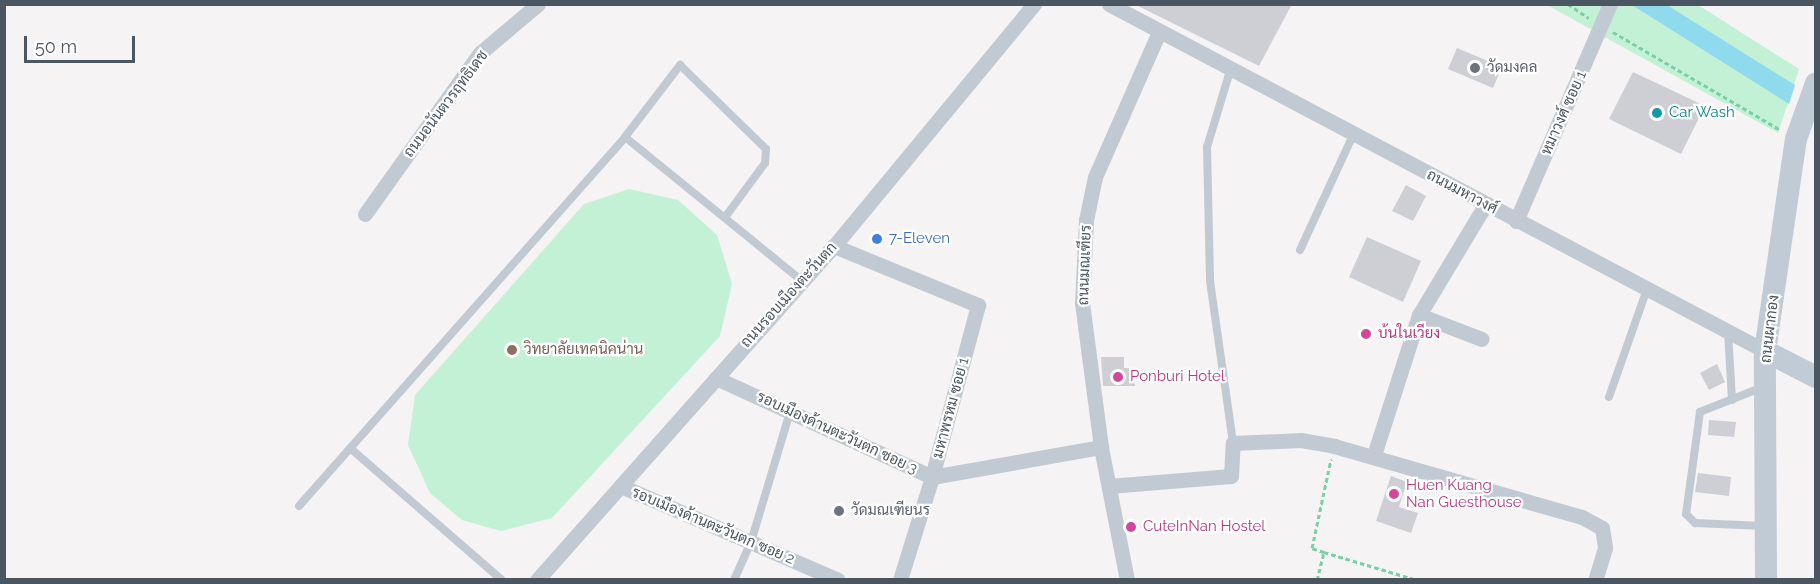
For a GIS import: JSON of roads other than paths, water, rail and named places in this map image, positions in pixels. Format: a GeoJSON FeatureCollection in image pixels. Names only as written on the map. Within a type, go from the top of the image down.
{"type":"FeatureCollection","features":[{"type":"Feature","properties":{"kind":"main road","name":"ถนนผากอง"},"geometry":{"type":"LineString","coordinates":[[1766,579],[1766,351],[1796,139],[1815,83]]}},
{"type":"Feature","properties":{"kind":"main road","name":"ถนนมหาวงศ์"},"geometry":{"type":"LineString","coordinates":[[1766,351],[1815,377]]}},
{"type":"Feature","properties":{"kind":"street","name":"ถนนอนันตวรฤทธิเดช"},"geometry":{"type":"LineString","coordinates":[[365,214],[480,53],[538,4]]}},
{"type":"Feature","properties":{"kind":"street"},"geometry":{"type":"LineString","coordinates":[[1020,23],[1024,4]]}},
{"type":"Feature","properties":{"kind":"street","name":"ถนนรอบเมืองตะวันตก"},"geometry":{"type":"LineString","coordinates":[[537,579],[834,246],[1034,4]]}},
{"type":"Feature","properties":{"kind":"street","name":"ถนนมหาวงศ์"},"geometry":{"type":"LineString","coordinates":[[1109,4],[1230,71],[1354,133],[1485,205],[1766,351]]}},
{"type":"Feature","properties":{"kind":"street","name":"หมาวงศ์ ซอย 1"},"geometry":{"type":"LineString","coordinates":[[1516,221],[1604,27],[1610,4]]}},
{"type":"Feature","properties":{"kind":"street","name":"ถนนมณเฑียร"},"geometry":{"type":"LineString","coordinates":[[1127,579],[1101,447],[1082,303],[1086,220],[1095,177],[1159,32]]}},
{"type":"Feature","properties":{"kind":"street"},"geometry":{"type":"LineString","coordinates":[[1374,455],[1419,315],[1485,205]]}},
{"type":"Feature","properties":{"kind":"street","name":"มหาพรหม ซอย 1"},"geometry":{"type":"LineString","coordinates":[[834,246],[978,305],[932,477],[900,579]]}},
{"type":"Feature","properties":{"kind":"street"},"geometry":{"type":"LineString","coordinates":[[1419,315],[1482,339]]}},
{"type":"Feature","properties":{"kind":"street","name":"รอบเมืองด้านตะวันตก ซอย 3"},"geometry":{"type":"LineString","coordinates":[[716,378],[932,477],[1101,447]]}},
{"type":"Feature","properties":{"kind":"street"},"geometry":{"type":"LineString","coordinates":[[1109,486],[1231,476],[1233,443],[1301,440],[1334,446],[1374,455],[1582,518],[1602,528],[1605,548],[1595,579]]}},
{"type":"Feature","properties":{"kind":"street","name":"รอบเมืองด้านตะวันตก ซอย 2"},"geometry":{"type":"LineString","coordinates":[[621,486],[751,542],[819,576],[838,579]]}},
{"type":"Feature","properties":{"kind":"lane"},"geometry":{"type":"LineString","coordinates":[[299,506],[625,137],[681,65],[766,149],[765,163],[726,216]]}},
{"type":"Feature","properties":{"kind":"lane"},"geometry":{"type":"LineString","coordinates":[[1230,71],[1207,147],[1210,281],[1233,443]]}},
{"type":"Feature","properties":{"kind":"lane"},"geometry":{"type":"LineString","coordinates":[[1300,250],[1354,133]]}},
{"type":"Feature","properties":{"kind":"lane"},"geometry":{"type":"LineString","coordinates":[[625,137],[726,216],[802,281]]}},
{"type":"Feature","properties":{"kind":"lane"},"geometry":{"type":"LineString","coordinates":[[1609,397],[1647,289]]}},
{"type":"Feature","properties":{"kind":"lane"},"geometry":{"type":"LineString","coordinates":[[1728,332],[1732,399]]}},
{"type":"Feature","properties":{"kind":"lane"},"geometry":{"type":"LineString","coordinates":[[1765,387],[1700,412],[1686,514],[1695,523],[1765,526]]}},
{"type":"Feature","properties":{"kind":"lane"},"geometry":{"type":"LineString","coordinates":[[734,579],[751,542],[790,411]]}},
{"type":"Feature","properties":{"kind":"lane"},"geometry":{"type":"LineString","coordinates":[[350,448],[502,579]]}},
{"type":"Feature","properties":{"kind":"water"},"geometry":{"type":"Polygon","coordinates":[[[1632,5],[1667,5],[1795,85],[1789,104],[1632,5]]]}},
{"type":"Feature","properties":{"kind":"place","name":"วัดมงคล"},"geometry":{"type":"Point","coordinates":[1475,68]}},
{"type":"Feature","properties":{"kind":"place","name":"Car Wash"},"geometry":{"type":"Point","coordinates":[1657,113]}},
{"type":"Feature","properties":{"kind":"place","name":"7-Eleven"},"geometry":{"type":"Point","coordinates":[877,239]}},
{"type":"Feature","properties":{"kind":"place","name":"บ้นในเวียง"},"geometry":{"type":"Point","coordinates":[1366,334]}},
{"type":"Feature","properties":{"kind":"place","name":"วิทยาลัยเทคนิคน่าน"},"geometry":{"type":"Point","coordinates":[512,350]}},
{"type":"Feature","properties":{"kind":"place","name":"Ponburi Hotel"},"geometry":{"type":"Point","coordinates":[1118,377]}},
{"type":"Feature","properties":{"kind":"place","name":"Huen Kuang Nan Guesthouse"},"geometry":{"type":"Point","coordinates":[1394,494]}},
{"type":"Feature","properties":{"kind":"place","name":"วัดมณเฑียนร"},"geometry":{"type":"Point","coordinates":[839,511]}},
{"type":"Feature","properties":{"kind":"place","name":"CuteInNan Hostel"},"geometry":{"type":"Point","coordinates":[1131,527]}}]}
